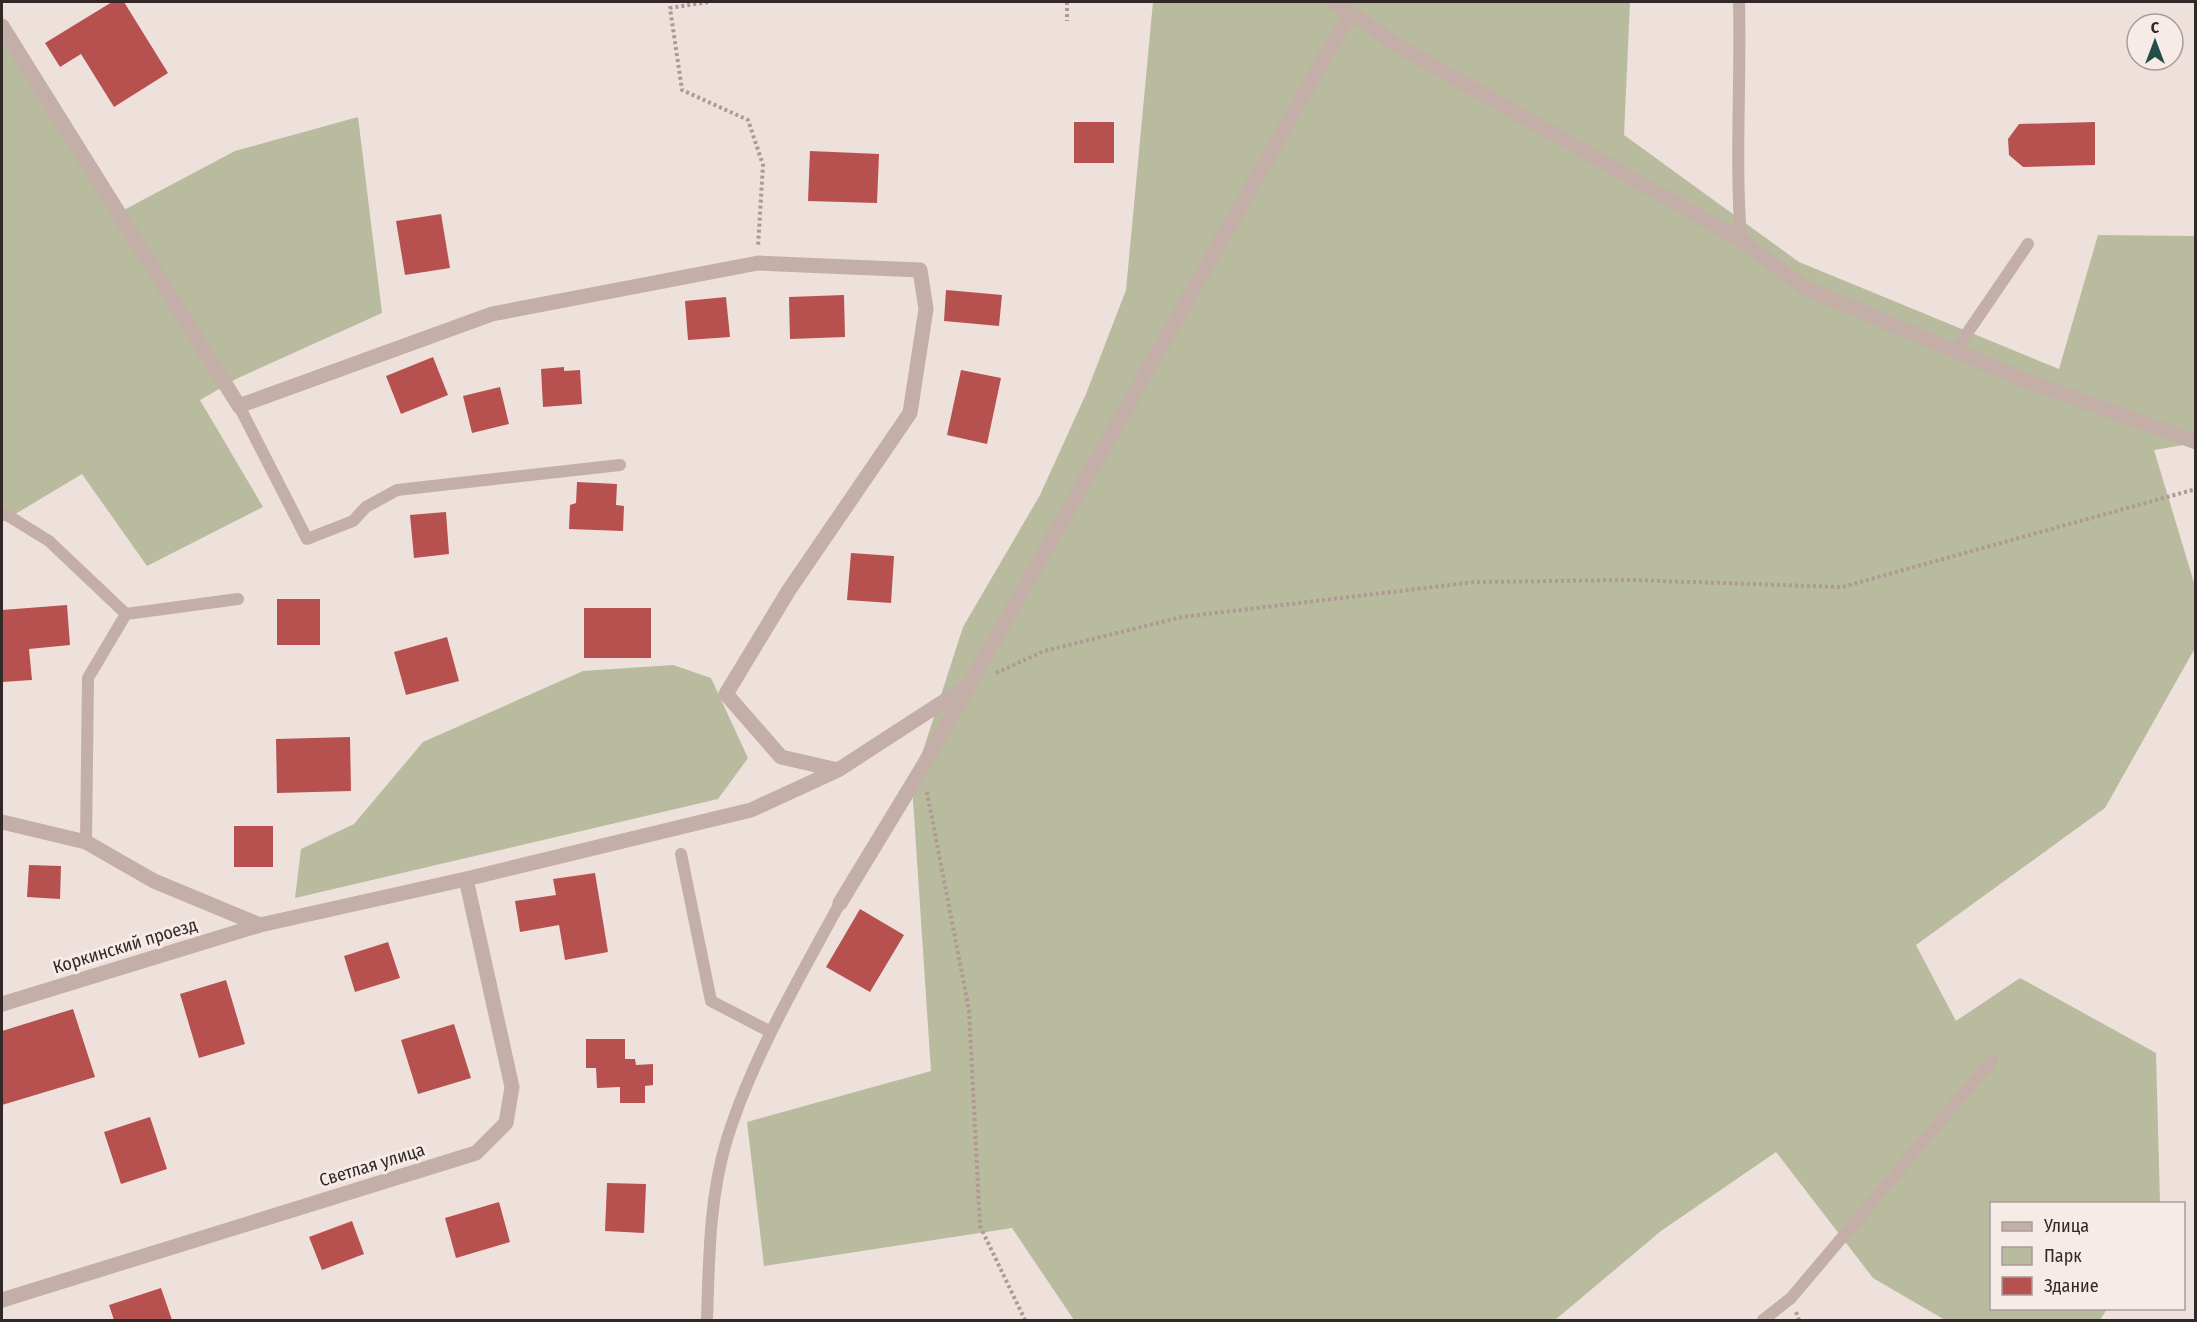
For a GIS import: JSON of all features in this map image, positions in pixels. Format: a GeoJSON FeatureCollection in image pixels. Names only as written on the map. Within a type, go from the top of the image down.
{"type":"FeatureCollection","features":[{"type":"Feature","properties":{"kind":"street"},"geometry":{"type":"LineString","coordinates":[[1335,2],[1400,47],[1741,240],[1805,288],[2024,380],[2196,442]]}},
{"type":"Feature","properties":{"kind":"street"},"geometry":{"type":"LineString","coordinates":[[840,903],[922,768],[1350,12]]}},
{"type":"Feature","properties":{"kind":"street"},"geometry":{"type":"LineString","coordinates":[[2,26],[239,406],[492,314],[758,263],[920,270],[926,309],[910,413],[789,590],[726,694],[781,757],[838,770]]}},
{"type":"Feature","properties":{"kind":"street","name":"Коркинский проезд"},"geometry":{"type":"LineString","coordinates":[[2,1004],[260,925],[466,879],[751,810],[838,770],[966,687]]}},
{"type":"Feature","properties":{"kind":"street"},"geometry":{"type":"LineString","coordinates":[[2,822],[86,842],[154,881],[260,925]]}},
{"type":"Feature","properties":{"kind":"street","name":"Светлая улица"},"geometry":{"type":"LineString","coordinates":[[2,1300],[476,1153],[506,1123],[512,1087],[466,879]]}},
{"type":"Feature","properties":{"kind":"lane"},"geometry":{"type":"LineString","coordinates":[[1739,2],[1741,91],[1737,190],[1741,240]]}},
{"type":"Feature","properties":{"kind":"lane"},"geometry":{"type":"LineString","coordinates":[[1954,351],[2028,244]]}},
{"type":"Feature","properties":{"kind":"lane"},"geometry":{"type":"LineString","coordinates":[[239,406],[307,539],[353,521],[366,507],[397,490],[620,465]]}},
{"type":"Feature","properties":{"kind":"lane"},"geometry":{"type":"LineString","coordinates":[[2,512],[49,542],[126,614]]}},
{"type":"Feature","properties":{"kind":"lane"},"geometry":{"type":"LineString","coordinates":[[126,614],[238,599]]}},
{"type":"Feature","properties":{"kind":"lane"},"geometry":{"type":"LineString","coordinates":[[86,842],[88,678],[126,614]]}},
{"type":"Feature","properties":{"kind":"lane"},"geometry":{"type":"LineString","coordinates":[[681,854],[711,1001],[771,1032]]}},
{"type":"Feature","properties":{"kind":"lane"},"geometry":{"type":"LineString","coordinates":[[707,1320],[711,1218],[727,1139],[771,1032],[840,903]]}},
{"type":"Feature","properties":{"kind":"lane"},"geometry":{"type":"LineString","coordinates":[[1763,1320],[1791,1298],[1992,1060]]}},
{"type":"Feature","properties":{"kind":"path"},"geometry":{"type":"LineString","coordinates":[[708,2],[670,8],[682,90],[748,120],[763,165],[758,263]]}},
{"type":"Feature","properties":{"kind":"path"},"geometry":{"type":"LineString","coordinates":[[1066,2],[1067,21]]}},
{"type":"Feature","properties":{"kind":"path"},"geometry":{"type":"LineString","coordinates":[[966,687],[1044,651],[1182,617],[1475,582],[1630,580],[1842,587],[2196,489]]}},
{"type":"Feature","properties":{"kind":"path"},"geometry":{"type":"LineString","coordinates":[[922,768],[969,1010],[980,1226],[1025,1320]]}},
{"type":"Feature","properties":{"kind":"green space"},"geometry":{"type":"Polygon","coordinates":[[[1153,2],[1630,2],[1624,135],[1799,262],[2059,369],[2098,235],[2195,236],[2195,443],[2154,450],[2195,586],[2195,648],[2105,808],[1916,945],[1956,1021],[2020,978],[2156,1053],[2160,1202],[1990,1202],[1990,1310],[2106,1310],[2100,1320],[1945,1320],[1873,1278],[1776,1152],[1661,1231],[1555,1320],[1074,1320],[1012,1228],[764,1266],[747,1122],[931,1071],[912,785],[963,627],[1040,495],[1086,394],[1126,290],[1153,2]]]}},
{"type":"Feature","properties":{"kind":"green space"},"geometry":{"type":"Polygon","coordinates":[[[2,30],[120,212],[235,151],[358,117],[382,313],[238,378],[200,400],[263,507],[147,566],[82,474],[2,522],[2,30]]]}},
{"type":"Feature","properties":{"kind":"green space"},"geometry":{"type":"Polygon","coordinates":[[[673,665],[711,678],[748,758],[718,799],[295,898],[301,849],[354,824],[423,742],[583,671],[673,665]]]}},
{"type":"Feature","properties":{"kind":"building"},"geometry":{"type":"Polygon","coordinates":[[[112,2],[124,2],[168,73],[114,107],[81,54],[60,67],[45,43],[112,2]]]}},
{"type":"Feature","properties":{"kind":"building"},"geometry":{"type":"Polygon","coordinates":[[[1074,122],[1114,122],[1114,163],[1074,163],[1074,122]]]}},
{"type":"Feature","properties":{"kind":"building"},"geometry":{"type":"Polygon","coordinates":[[[2095,122],[2095,165],[2023,167],[2009,155],[2008,139],[2019,124],[2095,122]]]}},
{"type":"Feature","properties":{"kind":"building"},"geometry":{"type":"Polygon","coordinates":[[[810,151],[879,154],[877,203],[808,201],[810,151]]]}},
{"type":"Feature","properties":{"kind":"building"},"geometry":{"type":"Polygon","coordinates":[[[441,214],[450,268],[405,275],[396,221],[441,214]]]}},
{"type":"Feature","properties":{"kind":"building"},"geometry":{"type":"Polygon","coordinates":[[[946,290],[1002,295],[999,326],[944,321],[946,290]]]}},
{"type":"Feature","properties":{"kind":"building"},"geometry":{"type":"Polygon","coordinates":[[[844,295],[845,337],[790,339],[789,297],[844,295]]]}},
{"type":"Feature","properties":{"kind":"building"},"geometry":{"type":"Polygon","coordinates":[[[726,297],[730,337],[688,340],[685,301],[726,297]]]}},
{"type":"Feature","properties":{"kind":"building"},"geometry":{"type":"Polygon","coordinates":[[[433,357],[448,395],[401,414],[386,376],[433,357]]]}},
{"type":"Feature","properties":{"kind":"building"},"geometry":{"type":"Polygon","coordinates":[[[564,367],[564,371],[580,370],[582,404],[543,407],[541,369],[564,367]]]}},
{"type":"Feature","properties":{"kind":"building"},"geometry":{"type":"Polygon","coordinates":[[[961,370],[1001,378],[987,444],[947,435],[961,370]]]}},
{"type":"Feature","properties":{"kind":"building"},"geometry":{"type":"Polygon","coordinates":[[[500,387],[509,424],[472,433],[463,396],[500,387]]]}},
{"type":"Feature","properties":{"kind":"building"},"geometry":{"type":"Polygon","coordinates":[[[577,482],[617,484],[616,505],[624,506],[623,531],[569,529],[570,505],[576,503],[577,482]]]}},
{"type":"Feature","properties":{"kind":"building"},"geometry":{"type":"Polygon","coordinates":[[[446,512],[449,554],[414,558],[410,515],[446,512]]]}},
{"type":"Feature","properties":{"kind":"building"},"geometry":{"type":"Polygon","coordinates":[[[851,553],[894,556],[891,603],[847,600],[851,553]]]}},
{"type":"Feature","properties":{"kind":"building"},"geometry":{"type":"Polygon","coordinates":[[[277,599],[320,599],[320,645],[277,645],[277,599]]]}},
{"type":"Feature","properties":{"kind":"building"},"geometry":{"type":"Polygon","coordinates":[[[67,605],[70,645],[29,649],[32,680],[2,682],[2,610],[67,605]]]}},
{"type":"Feature","properties":{"kind":"building"},"geometry":{"type":"Polygon","coordinates":[[[584,608],[651,608],[651,658],[584,658],[584,608]]]}},
{"type":"Feature","properties":{"kind":"building"},"geometry":{"type":"Polygon","coordinates":[[[447,637],[459,681],[406,695],[394,652],[447,637]]]}},
{"type":"Feature","properties":{"kind":"building"},"geometry":{"type":"Polygon","coordinates":[[[350,737],[351,791],[277,793],[276,739],[350,737]]]}},
{"type":"Feature","properties":{"kind":"building"},"geometry":{"type":"Polygon","coordinates":[[[234,826],[273,826],[273,867],[234,867],[234,826]]]}},
{"type":"Feature","properties":{"kind":"building"},"geometry":{"type":"Polygon","coordinates":[[[29,865],[61,866],[60,899],[27,897],[29,865]]]}},
{"type":"Feature","properties":{"kind":"building"},"geometry":{"type":"Polygon","coordinates":[[[595,873],[608,952],[565,960],[559,925],[520,932],[515,901],[556,895],[553,879],[595,873]]]}},
{"type":"Feature","properties":{"kind":"building"},"geometry":{"type":"Polygon","coordinates":[[[860,909],[904,935],[870,992],[826,967],[860,909]]]}},
{"type":"Feature","properties":{"kind":"building"},"geometry":{"type":"Polygon","coordinates":[[[388,942],[400,978],[355,992],[344,956],[388,942]]]}},
{"type":"Feature","properties":{"kind":"building"},"geometry":{"type":"Polygon","coordinates":[[[226,980],[245,1044],[199,1058],[180,994],[226,980]]]}},
{"type":"Feature","properties":{"kind":"building"},"geometry":{"type":"Polygon","coordinates":[[[73,1009],[95,1077],[2,1105],[2,1031],[73,1009]]]}},
{"type":"Feature","properties":{"kind":"building"},"geometry":{"type":"Polygon","coordinates":[[[454,1024],[471,1078],[418,1094],[401,1040],[454,1024]]]}},
{"type":"Feature","properties":{"kind":"building"},"geometry":{"type":"Polygon","coordinates":[[[586,1039],[625,1039],[625,1059],[635,1059],[636,1065],[653,1064],[653,1085],[645,1086],[645,1103],[620,1103],[620,1087],[597,1088],[596,1068],[586,1068],[586,1039]]]}},
{"type":"Feature","properties":{"kind":"building"},"geometry":{"type":"Polygon","coordinates":[[[150,1117],[167,1169],[121,1184],[104,1132],[150,1117]]]}},
{"type":"Feature","properties":{"kind":"building"},"geometry":{"type":"Polygon","coordinates":[[[607,1183],[646,1184],[644,1233],[605,1231],[607,1183]]]}},
{"type":"Feature","properties":{"kind":"building"},"geometry":{"type":"Polygon","coordinates":[[[499,1202],[510,1242],[456,1258],[445,1218],[499,1202]]]}},
{"type":"Feature","properties":{"kind":"building"},"geometry":{"type":"Polygon","coordinates":[[[352,1221],[364,1254],[322,1270],[309,1237],[352,1221]]]}},
{"type":"Feature","properties":{"kind":"building"},"geometry":{"type":"Polygon","coordinates":[[[161,1288],[172,1320],[114,1320],[109,1305],[161,1288]]]}}]}
